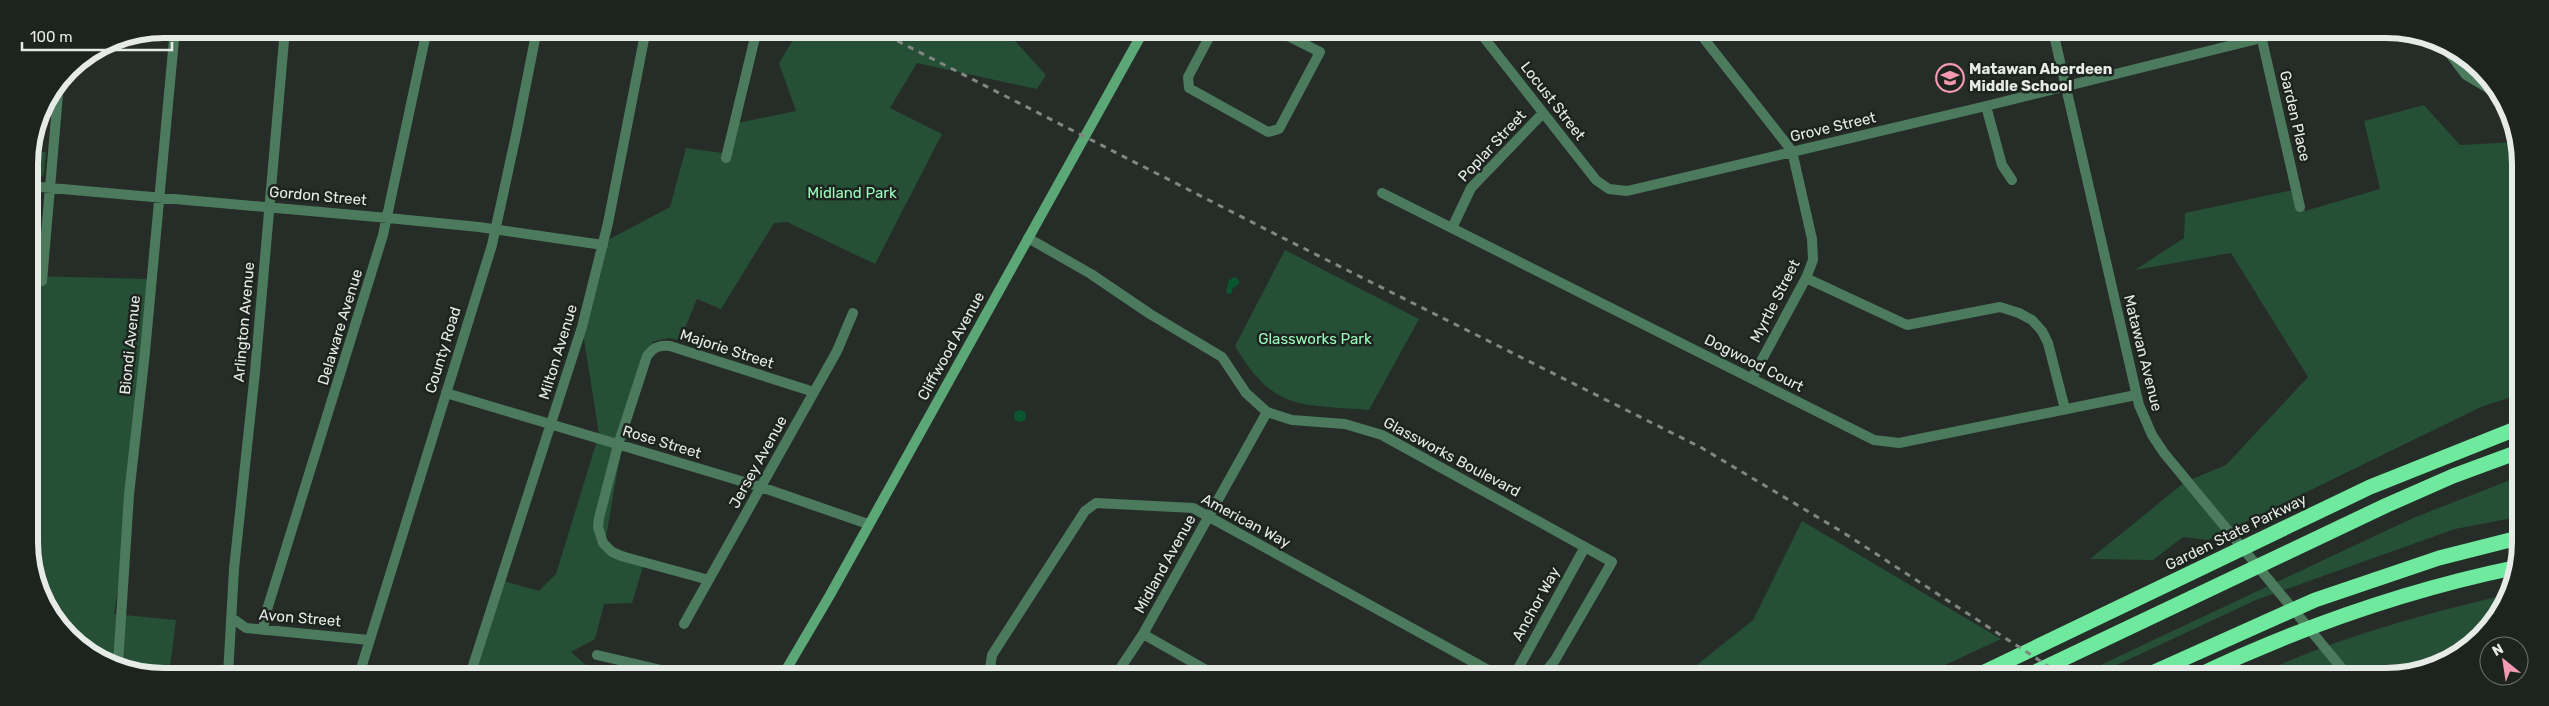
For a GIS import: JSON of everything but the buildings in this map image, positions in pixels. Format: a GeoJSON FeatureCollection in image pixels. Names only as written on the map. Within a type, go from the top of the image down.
{"type":"FeatureCollection","features":[{"type":"Feature","properties":{"kind":"highway","name":"Garden State Parkway"},"geometry":{"type":"LineString","coordinates":[[1991,668],[2370,487],[2512,430]]}},
{"type":"Feature","properties":{"kind":"highway"},"geometry":{"type":"LineString","coordinates":[[2045,668],[2365,515],[2453,476],[2512,454]]}},
{"type":"Feature","properties":{"kind":"highway"},"geometry":{"type":"LineString","coordinates":[[2163,668],[2315,600],[2439,558],[2512,540]]}},
{"type":"Feature","properties":{"kind":"highway"},"geometry":{"type":"LineString","coordinates":[[2214,668],[2262,646],[2331,620],[2437,586],[2508,569]]}},
{"type":"Feature","properties":{"kind":"main road","name":"Cliffwood Avenue"},"geometry":{"type":"LineString","coordinates":[[787,668],[830,595],[1140,38]]}},
{"type":"Feature","properties":{"kind":"street"},"geometry":{"type":"LineString","coordinates":[[1209,38],[1188,78],[1189,88],[1268,132],[1279,129],[1320,52],[1291,37]]}},
{"type":"Feature","properties":{"kind":"street","name":"Locust Street"},"geometry":{"type":"LineString","coordinates":[[1484,37],[1596,180],[1606,187]]}},
{"type":"Feature","properties":{"kind":"street","name":"Myrtle Street"},"geometry":{"type":"LineString","coordinates":[[1704,37],[1792,151],[1812,244],[1813,260],[1806,278],[1752,378]]}},
{"type":"Feature","properties":{"kind":"street","name":"Matawan Avenue"},"geometry":{"type":"LineString","coordinates":[[2054,37],[2136,395],[2152,435],[2342,668]]}},
{"type":"Feature","properties":{"kind":"street","name":"Grove Street"},"geometry":{"type":"LineString","coordinates":[[1606,187],[1627,191],[2066,87],[2253,37]]}},
{"type":"Feature","properties":{"kind":"street","name":"Garden Place"},"geometry":{"type":"LineString","coordinates":[[2261,37],[2300,207]]}},
{"type":"Feature","properties":{"kind":"street","name":"Biondi Avenue"},"geometry":{"type":"LineString","coordinates":[[118,660],[129,495],[160,198],[173,38]]}},
{"type":"Feature","properties":{"kind":"street","name":"Arlington Avenue"},"geometry":{"type":"LineString","coordinates":[[232,618],[234,569],[255,372],[284,38]]}},
{"type":"Feature","properties":{"kind":"street","name":"Delaware Avenue"},"geometry":{"type":"LineString","coordinates":[[263,630],[266,613],[352,341],[388,218],[425,38]]}},
{"type":"Feature","properties":{"kind":"street","name":"County Road"},"geometry":{"type":"LineString","coordinates":[[361,668],[496,230],[535,38]]}},
{"type":"Feature","properties":{"kind":"street","name":"Milton Avenue"},"geometry":{"type":"LineString","coordinates":[[472,668],[582,327],[603,245],[644,38]]}},
{"type":"Feature","properties":{"kind":"street"},"geometry":{"type":"LineString","coordinates":[[726,158],[755,38]]}},
{"type":"Feature","properties":{"kind":"street"},"geometry":{"type":"LineString","coordinates":[[2452,57],[2466,75],[2484,86]]}},
{"type":"Feature","properties":{"kind":"street"},"geometry":{"type":"LineString","coordinates":[[42,281],[58,96]]}},
{"type":"Feature","properties":{"kind":"street"},"geometry":{"type":"LineString","coordinates":[[1986,106],[2002,165],[2012,180]]}},
{"type":"Feature","properties":{"kind":"street","name":"Poplar Street"},"geometry":{"type":"LineString","coordinates":[[1452,228],[1471,188],[1543,113]]}},
{"type":"Feature","properties":{"kind":"street","name":"Gordon Street"},"geometry":{"type":"LineString","coordinates":[[38,187],[388,218],[496,230],[603,245]]}},
{"type":"Feature","properties":{"kind":"street","name":"Dogwood Court"},"geometry":{"type":"LineString","coordinates":[[1382,193],[1874,440],[1899,443],[2136,395]]}},
{"type":"Feature","properties":{"kind":"street","name":"Glassworks Boulevard"},"geometry":{"type":"LineString","coordinates":[[1028,238],[1091,274],[1150,314],[1222,357],[1246,393],[1267,412],[1292,420],[1345,424],[1382,434],[1612,562],[1548,668]]}},
{"type":"Feature","properties":{"kind":"street"},"geometry":{"type":"LineString","coordinates":[[1806,278],[1908,326],[2000,307],[2019,313],[2032,320],[2042,331],[2048,343],[2065,409]]}},
{"type":"Feature","properties":{"kind":"street","name":"Jersey Avenue"},"geometry":{"type":"LineString","coordinates":[[684,624],[837,351],[853,313]]}},
{"type":"Feature","properties":{"kind":"street","name":"Majorie Street"},"geometry":{"type":"LineString","coordinates":[[618,444],[642,369],[652,349],[660,346],[670,346],[814,392]]}},
{"type":"Feature","properties":{"kind":"street","name":"Rose Street"},"geometry":{"type":"LineString","coordinates":[[446,393],[761,487],[868,524]]}},
{"type":"Feature","properties":{"kind":"street","name":"Midland Avenue"},"geometry":{"type":"LineString","coordinates":[[1120,668],[1143,634],[1267,412]]}},
{"type":"Feature","properties":{"kind":"street"},"geometry":{"type":"LineString","coordinates":[[618,444],[599,518],[598,527],[603,542],[612,552],[621,556],[708,580]]}},
{"type":"Feature","properties":{"kind":"street","name":"American Way"},"geometry":{"type":"LineString","coordinates":[[990,668],[992,655],[1085,510],[1096,503],[1168,505],[1193,508],[1484,668]]}},
{"type":"Feature","properties":{"kind":"street","name":"Anchor Way"},"geometry":{"type":"LineString","coordinates":[[1518,668],[1585,546]]}},
{"type":"Feature","properties":{"kind":"street"},"geometry":{"type":"LineString","coordinates":[[228,668],[232,618]]}},
{"type":"Feature","properties":{"kind":"street","name":"Avon Street"},"geometry":{"type":"LineString","coordinates":[[232,618],[246,628],[369,640]]}},
{"type":"Feature","properties":{"kind":"street"},"geometry":{"type":"LineString","coordinates":[[1143,634],[1204,668]]}},
{"type":"Feature","properties":{"kind":"street"},"geometry":{"type":"LineString","coordinates":[[597,655],[634,668]]}},
{"type":"Feature","properties":{"kind":"green space","name":"Midland Park"},"geometry":{"type":"Polygon","coordinates":[[[794,38],[1012,38],[1046,75],[1037,89],[917,63],[890,108],[942,134],[875,264],[787,222],[774,223],[721,309],[697,299],[680,340],[669,338],[651,342],[656,345],[637,392],[630,417],[618,467],[605,543],[645,560],[632,603],[604,604],[595,639],[571,652],[588,668],[468,668],[504,581],[539,591],[556,574],[599,434],[583,333],[606,241],[670,207],[686,148],[730,154],[738,123],[796,111],[779,63],[794,38]]]}},
{"type":"Feature","properties":{"kind":"green space"},"geometry":{"type":"Polygon","coordinates":[[[2424,105],[2460,145],[2509,142],[2512,164],[2512,397],[2483,406],[2208,540],[2183,537],[2153,560],[2090,559],[2185,482],[2226,465],[2308,377],[2231,253],[2135,270],[2184,238],[2185,213],[2298,189],[2305,211],[2380,189],[2364,121],[2424,105]]]}},
{"type":"Feature","properties":{"kind":"green space"},"geometry":{"type":"Polygon","coordinates":[[[38,152],[46,152],[44,174],[38,177],[38,152]]]}},
{"type":"Feature","properties":{"kind":"green space","name":"Glassworks Park"},"geometry":{"type":"Polygon","coordinates":[[[1285,250],[1419,319],[1369,410],[1307,405],[1291,401],[1276,394],[1249,367],[1235,346],[1285,250]]]}},
{"type":"Feature","properties":{"kind":"green space"},"geometry":{"type":"Polygon","coordinates":[[[38,276],[152,279],[128,526],[114,614],[176,620],[170,668],[139,666],[123,662],[101,652],[74,632],[59,612],[44,583],[37,542],[38,276]]]}},
{"type":"Feature","properties":{"kind":"green space"},"geometry":{"type":"Polygon","coordinates":[[[2512,479],[2512,518],[2455,529],[2256,600],[2110,668],[2094,668],[2413,518],[2512,479]]]}},
{"type":"Feature","properties":{"kind":"green space"},"geometry":{"type":"Polygon","coordinates":[[[1802,521],[2001,639],[1938,668],[1693,668],[1753,620],[1802,521]]]}},
{"type":"Feature","properties":{"kind":"green space"},"geometry":{"type":"Polygon","coordinates":[[[2499,596],[2495,605],[2475,632],[2448,652],[2434,659],[2394,668],[2273,668],[2346,639],[2499,596]]]}},
{"type":"Feature","properties":{"kind":"shaded area"},"geometry":{"type":"Polygon","coordinates":[[[1235,277],[1239,280],[1239,284],[1233,288],[1231,294],[1228,294],[1226,291],[1229,280],[1235,277]]]}},
{"type":"Feature","properties":{"kind":"shaded area"},"geometry":{"type":"Polygon","coordinates":[[[1022,410],[1025,411],[1025,421],[1018,422],[1015,421],[1014,414],[1015,411],[1022,410]]]}},
{"type":"Feature","properties":{"kind":"railway"},"geometry":{"type":"LineString","coordinates":[[891,38],[1281,237],[1702,448],[1844,533],[2051,668]]}},
{"type":"Feature","properties":{"kind":"place","name":"Matawan Aberdeen Middle School"},"geometry":{"type":"Point","coordinates":[1950,78]}}]}
